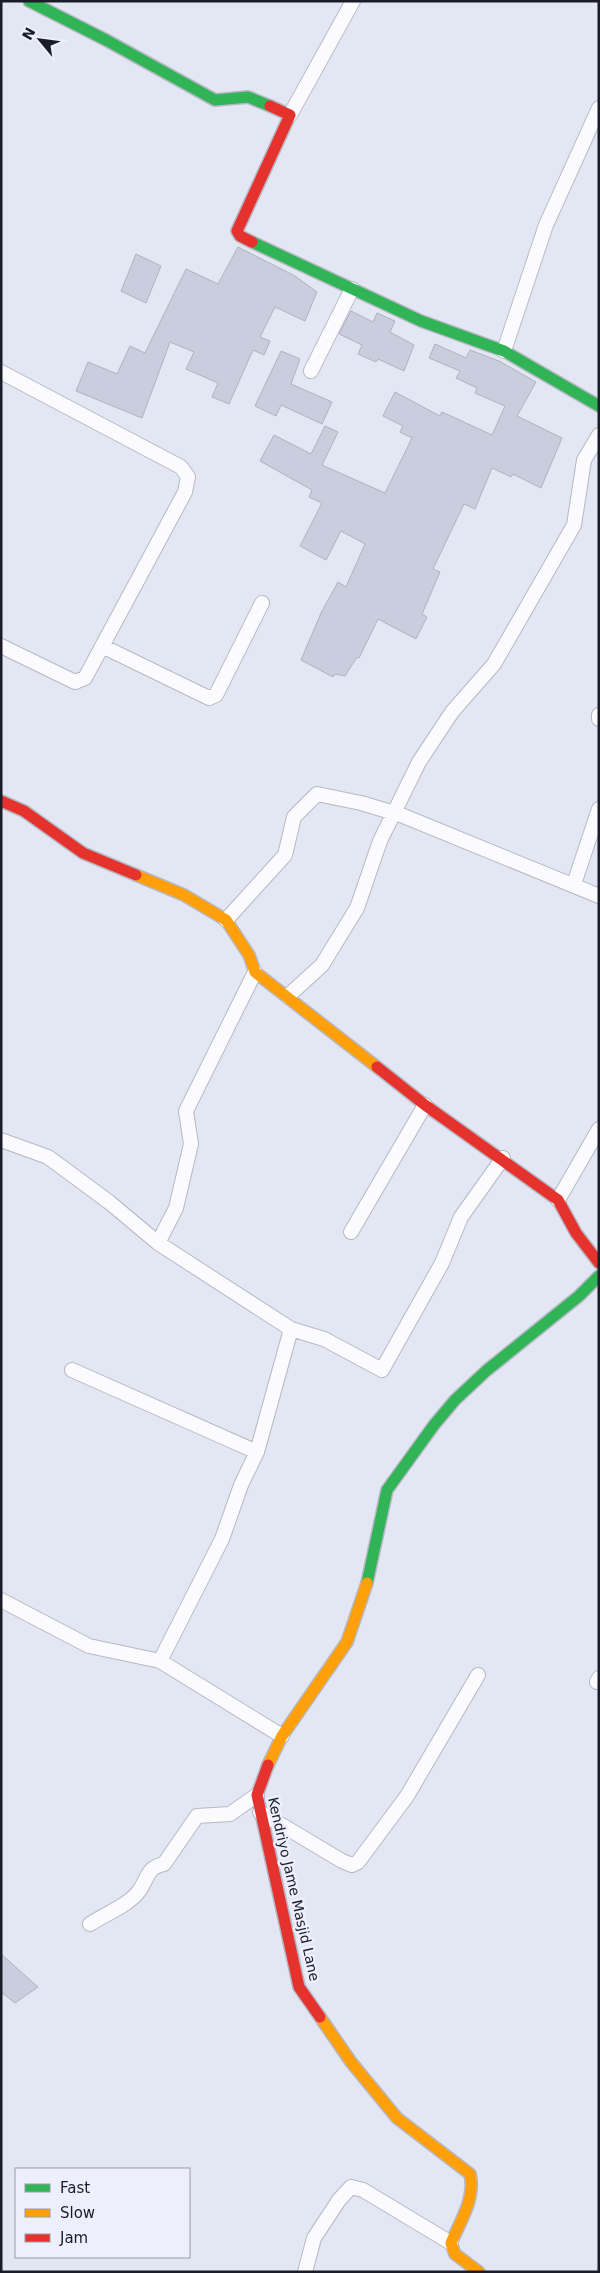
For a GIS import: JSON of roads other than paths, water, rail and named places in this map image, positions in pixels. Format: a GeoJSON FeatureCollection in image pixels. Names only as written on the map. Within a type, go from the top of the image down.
{"type":"FeatureCollection","features":[{"type":"Feature","properties":{"kind":"street"},"geometry":{"type":"LineString","coordinates":[[29,1],[106,40],[215,100],[248,98],[290,115]]}},
{"type":"Feature","properties":{"kind":"street"},"geometry":{"type":"LineString","coordinates":[[353,1],[290,115],[238,231],[240,236],[421,321],[504,351],[599,406]]}},
{"type":"Feature","properties":{"kind":"street"},"geometry":{"type":"LineString","coordinates":[[504,351],[546,225],[599,108]]}},
{"type":"Feature","properties":{"kind":"street"},"geometry":{"type":"LineString","coordinates":[[310,371],[352,289]]}},
{"type":"Feature","properties":{"kind":"street"},"geometry":{"type":"LineString","coordinates":[[1,372],[181,467],[188,477],[185,492],[104,647],[85,678],[75,682],[1,646]]}},
{"type":"Feature","properties":{"kind":"street"},"geometry":{"type":"LineString","coordinates":[[288,996],[322,965],[357,908],[380,841],[419,762],[452,712],[494,664],[574,525],[584,460],[599,435]]}},
{"type":"Feature","properties":{"kind":"street"},"geometry":{"type":"LineString","coordinates":[[104,647],[209,698],[216,695],[262,603]]}},
{"type":"Feature","properties":{"kind":"street"},"geometry":{"type":"LineString","coordinates":[[226,920],[285,855],[294,817],[318,794],[394,813],[574,884],[599,896]]}},
{"type":"Feature","properties":{"kind":"street"},"geometry":{"type":"LineString","coordinates":[[1,801],[24,811],[83,853],[184,895],[226,920],[249,955],[255,972],[426,1104],[503,1158],[558,1200],[576,1233],[599,1263]]}},
{"type":"Feature","properties":{"kind":"street"},"geometry":{"type":"LineString","coordinates":[[574,884],[599,809]]}},
{"type":"Feature","properties":{"kind":"street"},"geometry":{"type":"LineString","coordinates":[[158,1243],[176,1208],[191,1144],[186,1111],[255,972]]}},
{"type":"Feature","properties":{"kind":"street"},"geometry":{"type":"LineString","coordinates":[[351,1232],[426,1104]]}},
{"type":"Feature","properties":{"kind":"street"},"geometry":{"type":"LineString","coordinates":[[558,1200],[599,1129]]}},
{"type":"Feature","properties":{"kind":"street"},"geometry":{"type":"LineString","coordinates":[[1,1140],[48,1157],[109,1202],[158,1243],[291,1329],[324,1339],[382,1370],[442,1263],[461,1217],[503,1158]]}},
{"type":"Feature","properties":{"kind":"street","name":"Kendriyo Jame Masjid Lane"},"geometry":{"type":"LineString","coordinates":[[451,2243],[472,2193],[474,2182],[470,2174],[397,2118],[351,2062],[299,1987],[257,1795],[268,1764],[282,1736],[347,1642],[369,1578],[387,1490],[434,1425],[456,1400],[486,1371],[579,1296],[599,1276]]}},
{"type":"Feature","properties":{"kind":"street"},"geometry":{"type":"LineString","coordinates":[[160,1661],[222,1539],[241,1485],[257,1452],[291,1329]]}},
{"type":"Feature","properties":{"kind":"street"},"geometry":{"type":"LineString","coordinates":[[72,1370],[257,1452]]}},
{"type":"Feature","properties":{"kind":"street"},"geometry":{"type":"LineString","coordinates":[[1,1600],[89,1646],[160,1661],[282,1736]]}},
{"type":"Feature","properties":{"kind":"street"},"geometry":{"type":"LineString","coordinates":[[260,1812],[342,1862],[352,1865],[358,1862],[407,1796],[478,1675]]}},
{"type":"Feature","properties":{"kind":"street"},"geometry":{"type":"LineString","coordinates":[[90,1924],[138,1892],[154,1866],[164,1864],[197,1816],[230,1814],[257,1795]]}},
{"type":"Feature","properties":{"kind":"street"},"geometry":{"type":"LineString","coordinates":[[305,2272],[314,2238],[339,2200],[351,2187],[364,2190],[451,2243],[455,2254],[479,2272]]}}]}
